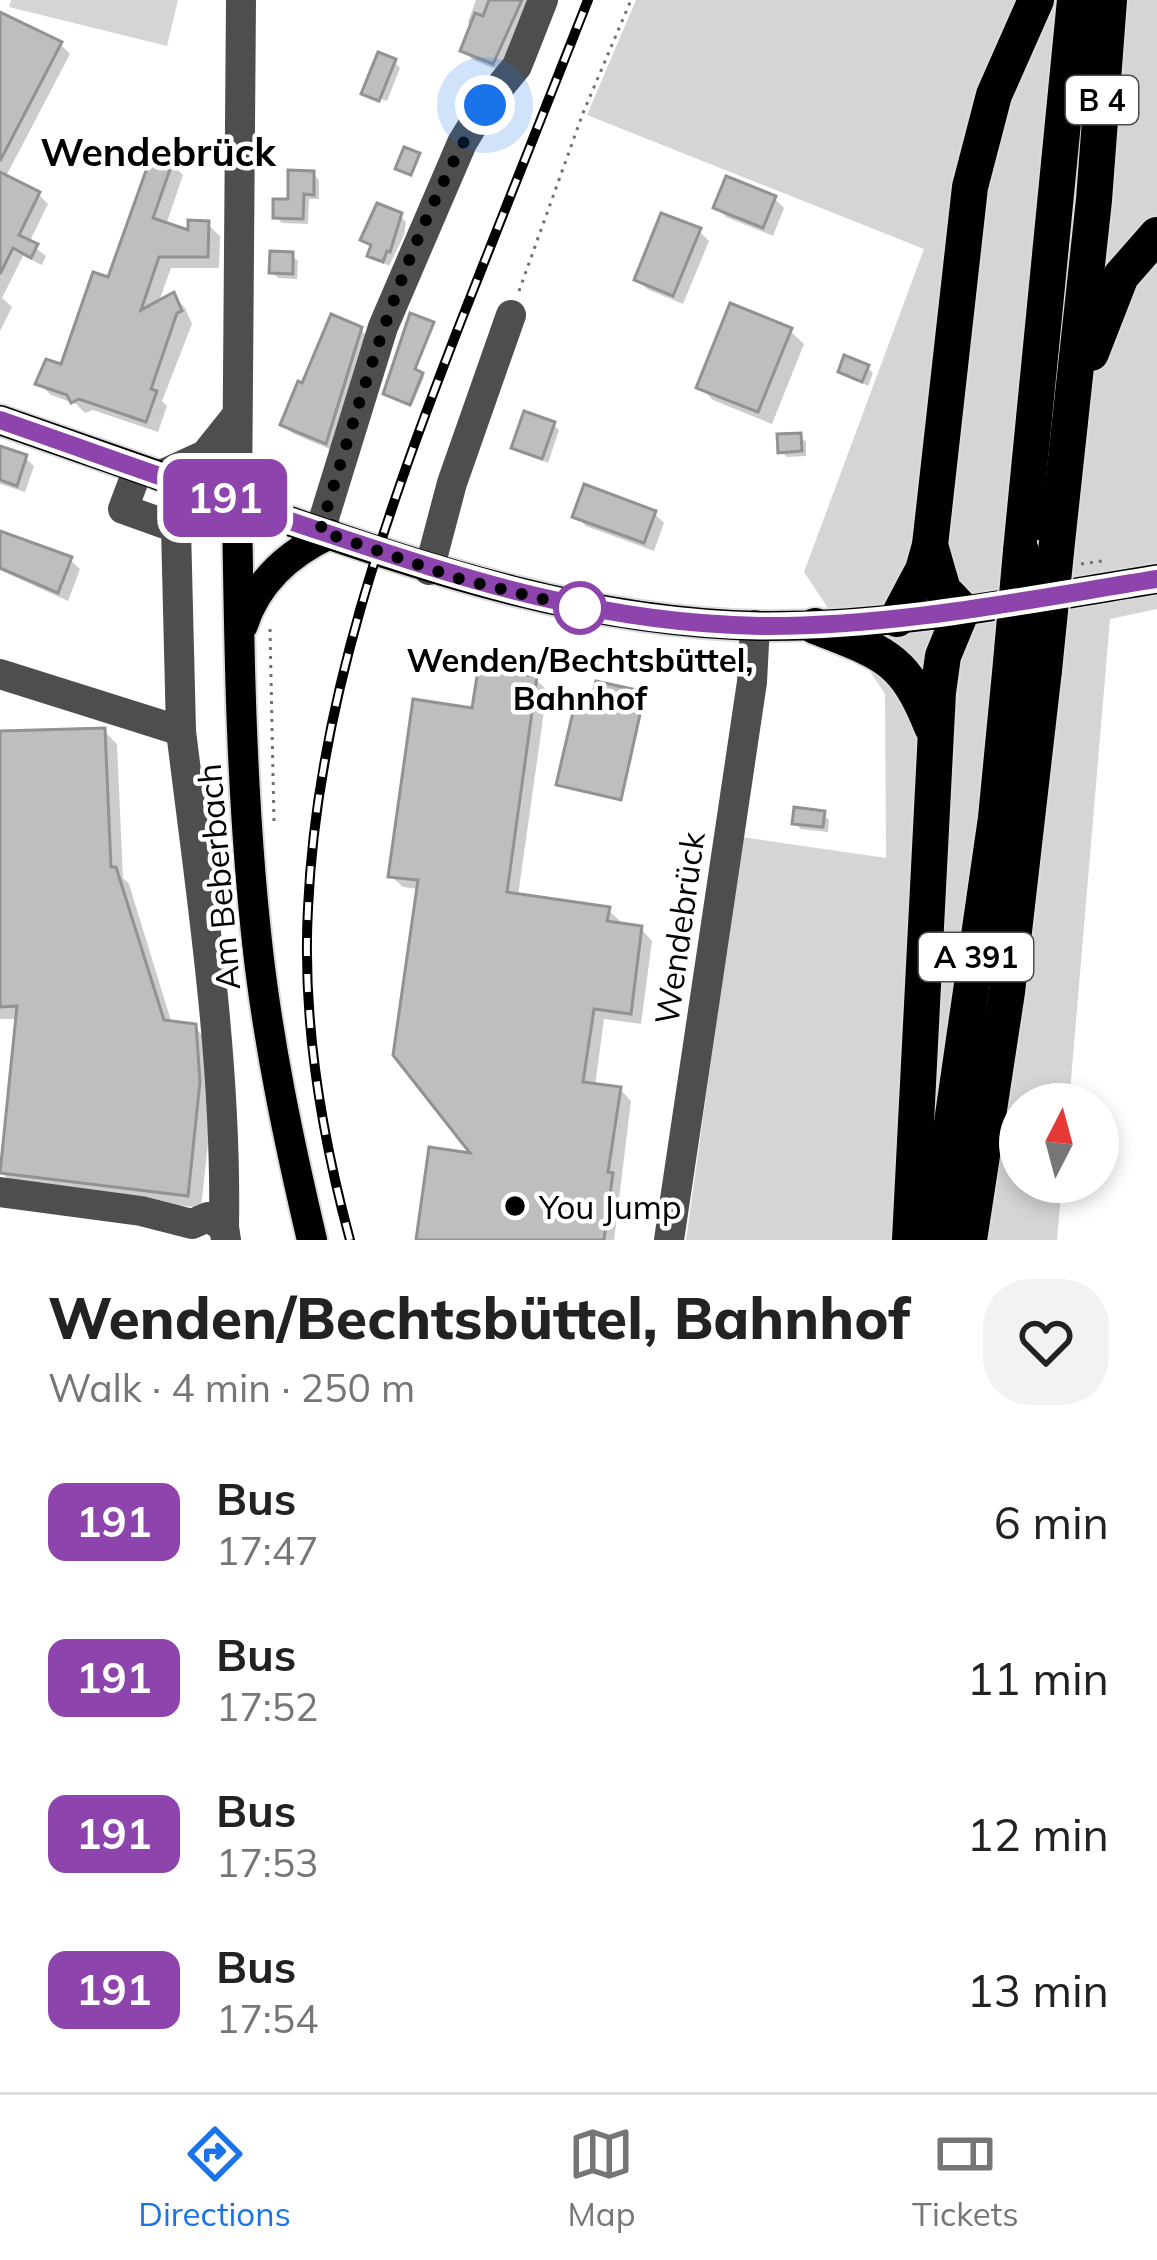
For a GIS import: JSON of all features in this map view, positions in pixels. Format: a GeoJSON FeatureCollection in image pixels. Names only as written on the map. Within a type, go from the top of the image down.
{"type":"FeatureCollection","features":[{"type":"Feature","properties":{"kind":"highway"},"geometry":{"type":"LineString","coordinates":[[897,619],[923,570],[930,544],[970,187],[994,95],[1036,0]]}},
{"type":"Feature","properties":{"kind":"highway","name":"A 391"},"geometry":{"type":"LineString","coordinates":[[969,1240],[1007,992],[1027,672],[1022,551],[1075,0]]}},
{"type":"Feature","properties":{"kind":"highway","name":"B 4"},"geometry":{"type":"LineString","coordinates":[[1094,200],[1108,0]]}},
{"type":"Feature","properties":{"kind":"highway","name":"A 391"},"geometry":{"type":"LineString","coordinates":[[935,1240],[996,818],[1027,672],[1066,554],[1072,407],[1094,200]]}},
{"type":"Feature","properties":{"kind":"highway"},"geometry":{"type":"LineString","coordinates":[[1072,407],[1121,276],[1157,235]]}},
{"type":"Feature","properties":{"kind":"highway"},"geometry":{"type":"LineString","coordinates":[[910,1240],[935,733],[943,656],[962,610],[943,590],[930,544]]}},
{"type":"Feature","properties":{"kind":"highway"},"geometry":{"type":"LineString","coordinates":[[814,626],[891,659],[915,686],[935,733]]}},
{"type":"Feature","properties":{"kind":"main road"},"geometry":{"type":"LineString","coordinates":[[0,420],[429,570],[580,608],[754,626],[814,626],[897,619],[1157,579]]}},
{"type":"Feature","properties":{"kind":"main road","name":"Am Beberbach"},"geometry":{"type":"LineString","coordinates":[[238,503],[245,798],[257,947],[284,1111],[312,1240]]}},
{"type":"Feature","properties":{"kind":"main road"},"geometry":{"type":"LineString","coordinates":[[239,636],[267,580],[292,555],[325,533]]}},
{"type":"Feature","properties":{"kind":"street"},"geometry":{"type":"LineString","coordinates":[[238,503],[241,0]]}},
{"type":"Feature","properties":{"kind":"street"},"geometry":{"type":"LineString","coordinates":[[325,533],[383,328],[462,143],[517,66],[543,0]]}},
{"type":"Feature","properties":{"kind":"street"},"geometry":{"type":"LineString","coordinates":[[429,570],[452,483],[511,315]]}},
{"type":"Feature","properties":{"kind":"street"},"geometry":{"type":"LineString","coordinates":[[0,1192],[141,1211],[214,1232],[222,1132],[204,915],[182,731],[176,528],[123,509],[148,472],[205,454],[237,416]]}},
{"type":"Feature","properties":{"kind":"street","name":"Wendebrück"},"geometry":{"type":"LineString","coordinates":[[670,1240],[752,682],[754,626]]}},
{"type":"Feature","properties":{"kind":"street"},"geometry":{"type":"LineString","coordinates":[[0,674],[182,731]]}},
{"type":"Feature","properties":{"kind":"path"},"geometry":{"type":"LineString","coordinates":[[511,315],[575,133],[631,0]]}},
{"type":"Feature","properties":{"kind":"path"},"geometry":{"type":"LineString","coordinates":[[1066,554],[1115,560]]}},
{"type":"Feature","properties":{"kind":"path"},"geometry":{"type":"LineString","coordinates":[[270,619],[274,831]]}},
{"type":"Feature","properties":{"kind":"shaded area"},"geometry":{"type":"Polygon","coordinates":[[[11,0],[178,0],[167,46],[9,7],[11,0]]]}},
{"type":"Feature","properties":{"kind":"shaded area"},"geometry":{"type":"Polygon","coordinates":[[[636,0],[1157,0],[1157,609],[1110,619],[1071,1083],[999,1083],[999,1203],[1060,1203],[1057,1240],[686,1240],[742,837],[886,858],[885,694],[804,572],[924,249],[587,115],[636,0]]]}},
{"type":"Feature","properties":{"kind":"building"},"geometry":{"type":"Polygon","coordinates":[[[489,0],[522,0],[493,64],[460,51],[475,13],[483,16],[489,0]]]}},
{"type":"Feature","properties":{"kind":"building"},"geometry":{"type":"Polygon","coordinates":[[[0,12],[62,42],[0,161],[0,12]]]}},
{"type":"Feature","properties":{"kind":"building"},"geometry":{"type":"Polygon","coordinates":[[[378,52],[396,59],[379,101],[361,94],[378,52]]]}},
{"type":"Feature","properties":{"kind":"building"},"geometry":{"type":"Polygon","coordinates":[[[404,147],[420,153],[411,175],[395,169],[404,147]]]}},
{"type":"Feature","properties":{"kind":"building"},"geometry":{"type":"Polygon","coordinates":[[[152,154],[173,161],[153,218],[188,230],[188,220],[209,221],[208,257],[159,257],[141,310],[174,292],[182,311],[177,313],[151,389],[157,391],[146,422],[79,399],[71,403],[67,395],[35,384],[46,359],[61,364],[93,272],[108,277],[152,154]]]}},
{"type":"Feature","properties":{"kind":"building"},"geometry":{"type":"Polygon","coordinates":[[[288,170],[314,171],[314,195],[304,194],[303,219],[273,218],[273,199],[288,199],[288,170]]]}},
{"type":"Feature","properties":{"kind":"building"},"geometry":{"type":"Polygon","coordinates":[[[0,172],[40,192],[19,235],[38,244],[31,258],[13,248],[0,274],[0,172]]]}},
{"type":"Feature","properties":{"kind":"building"},"geometry":{"type":"Polygon","coordinates":[[[726,176],[776,196],[763,228],[713,208],[726,176]]]}},
{"type":"Feature","properties":{"kind":"building"},"geometry":{"type":"Polygon","coordinates":[[[377,203],[402,213],[383,262],[367,256],[371,245],[360,240],[377,203]]]}},
{"type":"Feature","properties":{"kind":"building"},"geometry":{"type":"Polygon","coordinates":[[[661,213],[701,228],[673,296],[634,280],[661,213]]]}},
{"type":"Feature","properties":{"kind":"building"},"geometry":{"type":"Polygon","coordinates":[[[270,251],[293,252],[293,274],[269,273],[270,251]]]}},
{"type":"Feature","properties":{"kind":"building"},"geometry":{"type":"Polygon","coordinates":[[[730,303],[792,328],[758,412],[696,388],[730,303]]]}},
{"type":"Feature","properties":{"kind":"building"},"geometry":{"type":"Polygon","coordinates":[[[410,313],[434,322],[415,369],[423,373],[410,405],[383,394],[410,313]]]}},
{"type":"Feature","properties":{"kind":"building"},"geometry":{"type":"Polygon","coordinates":[[[331,314],[362,327],[326,444],[280,425],[331,314]]]}},
{"type":"Feature","properties":{"kind":"building"},"geometry":{"type":"Polygon","coordinates":[[[844,355],[869,365],[862,382],[838,372],[844,355]]]}},
{"type":"Feature","properties":{"kind":"building"},"geometry":{"type":"Polygon","coordinates":[[[524,411],[555,422],[542,459],[511,448],[524,411]]]}},
{"type":"Feature","properties":{"kind":"building"},"geometry":{"type":"Polygon","coordinates":[[[801,433],[802,451],[778,453],[777,434],[801,433]]]}},
{"type":"Feature","properties":{"kind":"building"},"geometry":{"type":"Polygon","coordinates":[[[0,446],[27,455],[17,486],[0,480],[0,446]]]}},
{"type":"Feature","properties":{"kind":"building"},"geometry":{"type":"Polygon","coordinates":[[[584,484],[656,511],[644,543],[572,517],[584,484]]]}},
{"type":"Feature","properties":{"kind":"building"},"geometry":{"type":"Polygon","coordinates":[[[0,531],[72,557],[58,593],[0,568],[0,531]]]}},
{"type":"Feature","properties":{"kind":"building"},"geometry":{"type":"Polygon","coordinates":[[[478,670],[537,676],[507,892],[610,907],[607,921],[642,926],[631,1014],[594,1009],[583,1082],[621,1087],[604,1240],[416,1240],[429,1147],[470,1153],[393,1055],[418,880],[388,877],[413,699],[472,708],[478,670]]]}},
{"type":"Feature","properties":{"kind":"building"},"geometry":{"type":"Polygon","coordinates":[[[596,681],[645,692],[621,800],[556,785],[576,699],[591,702],[596,681]]]}},
{"type":"Feature","properties":{"kind":"building"},"geometry":{"type":"Polygon","coordinates":[[[105,728],[111,867],[116,867],[164,1020],[196,1024],[200,1082],[188,1196],[0,1173],[17,1006],[0,1007],[0,731],[105,728]]]}},
{"type":"Feature","properties":{"kind":"building"},"geometry":{"type":"Polygon","coordinates":[[[794,807],[825,811],[823,827],[792,824],[794,807]]]}},
{"type":"Feature","properties":{"kind":"railway"},"geometry":{"type":"LineString","coordinates":[[350,1240],[322,1117],[308,992],[308,908],[325,757],[360,608],[408,463],[588,0]]}},
{"type":"Feature","properties":{"kind":"bus line","name":"191"},"geometry":{"type":"LineString","coordinates":[[0,420],[429,570],[580,608],[754,626],[814,626],[962,610],[1157,579]]}},
{"type":"Feature","properties":{"kind":"place","name":"Wenden/Bechtsbüttel, Bahnhof"},"geometry":{"type":"Point","coordinates":[580,608]}},
{"type":"Feature","properties":{"kind":"place","name":"You Jump"},"geometry":{"type":"Point","coordinates":[515,1206]}},
{"type":"Feature","properties":{"kind":"district","name":"Wendebrück"},"geometry":{"type":"Point","coordinates":[158,151]}},
{"type":"Feature","properties":{"kind":"route"},"geometry":{"type":"LineString","coordinates":[[485,105],[462,143],[383,328],[320,531],[429,570],[580,608]]}}]}
